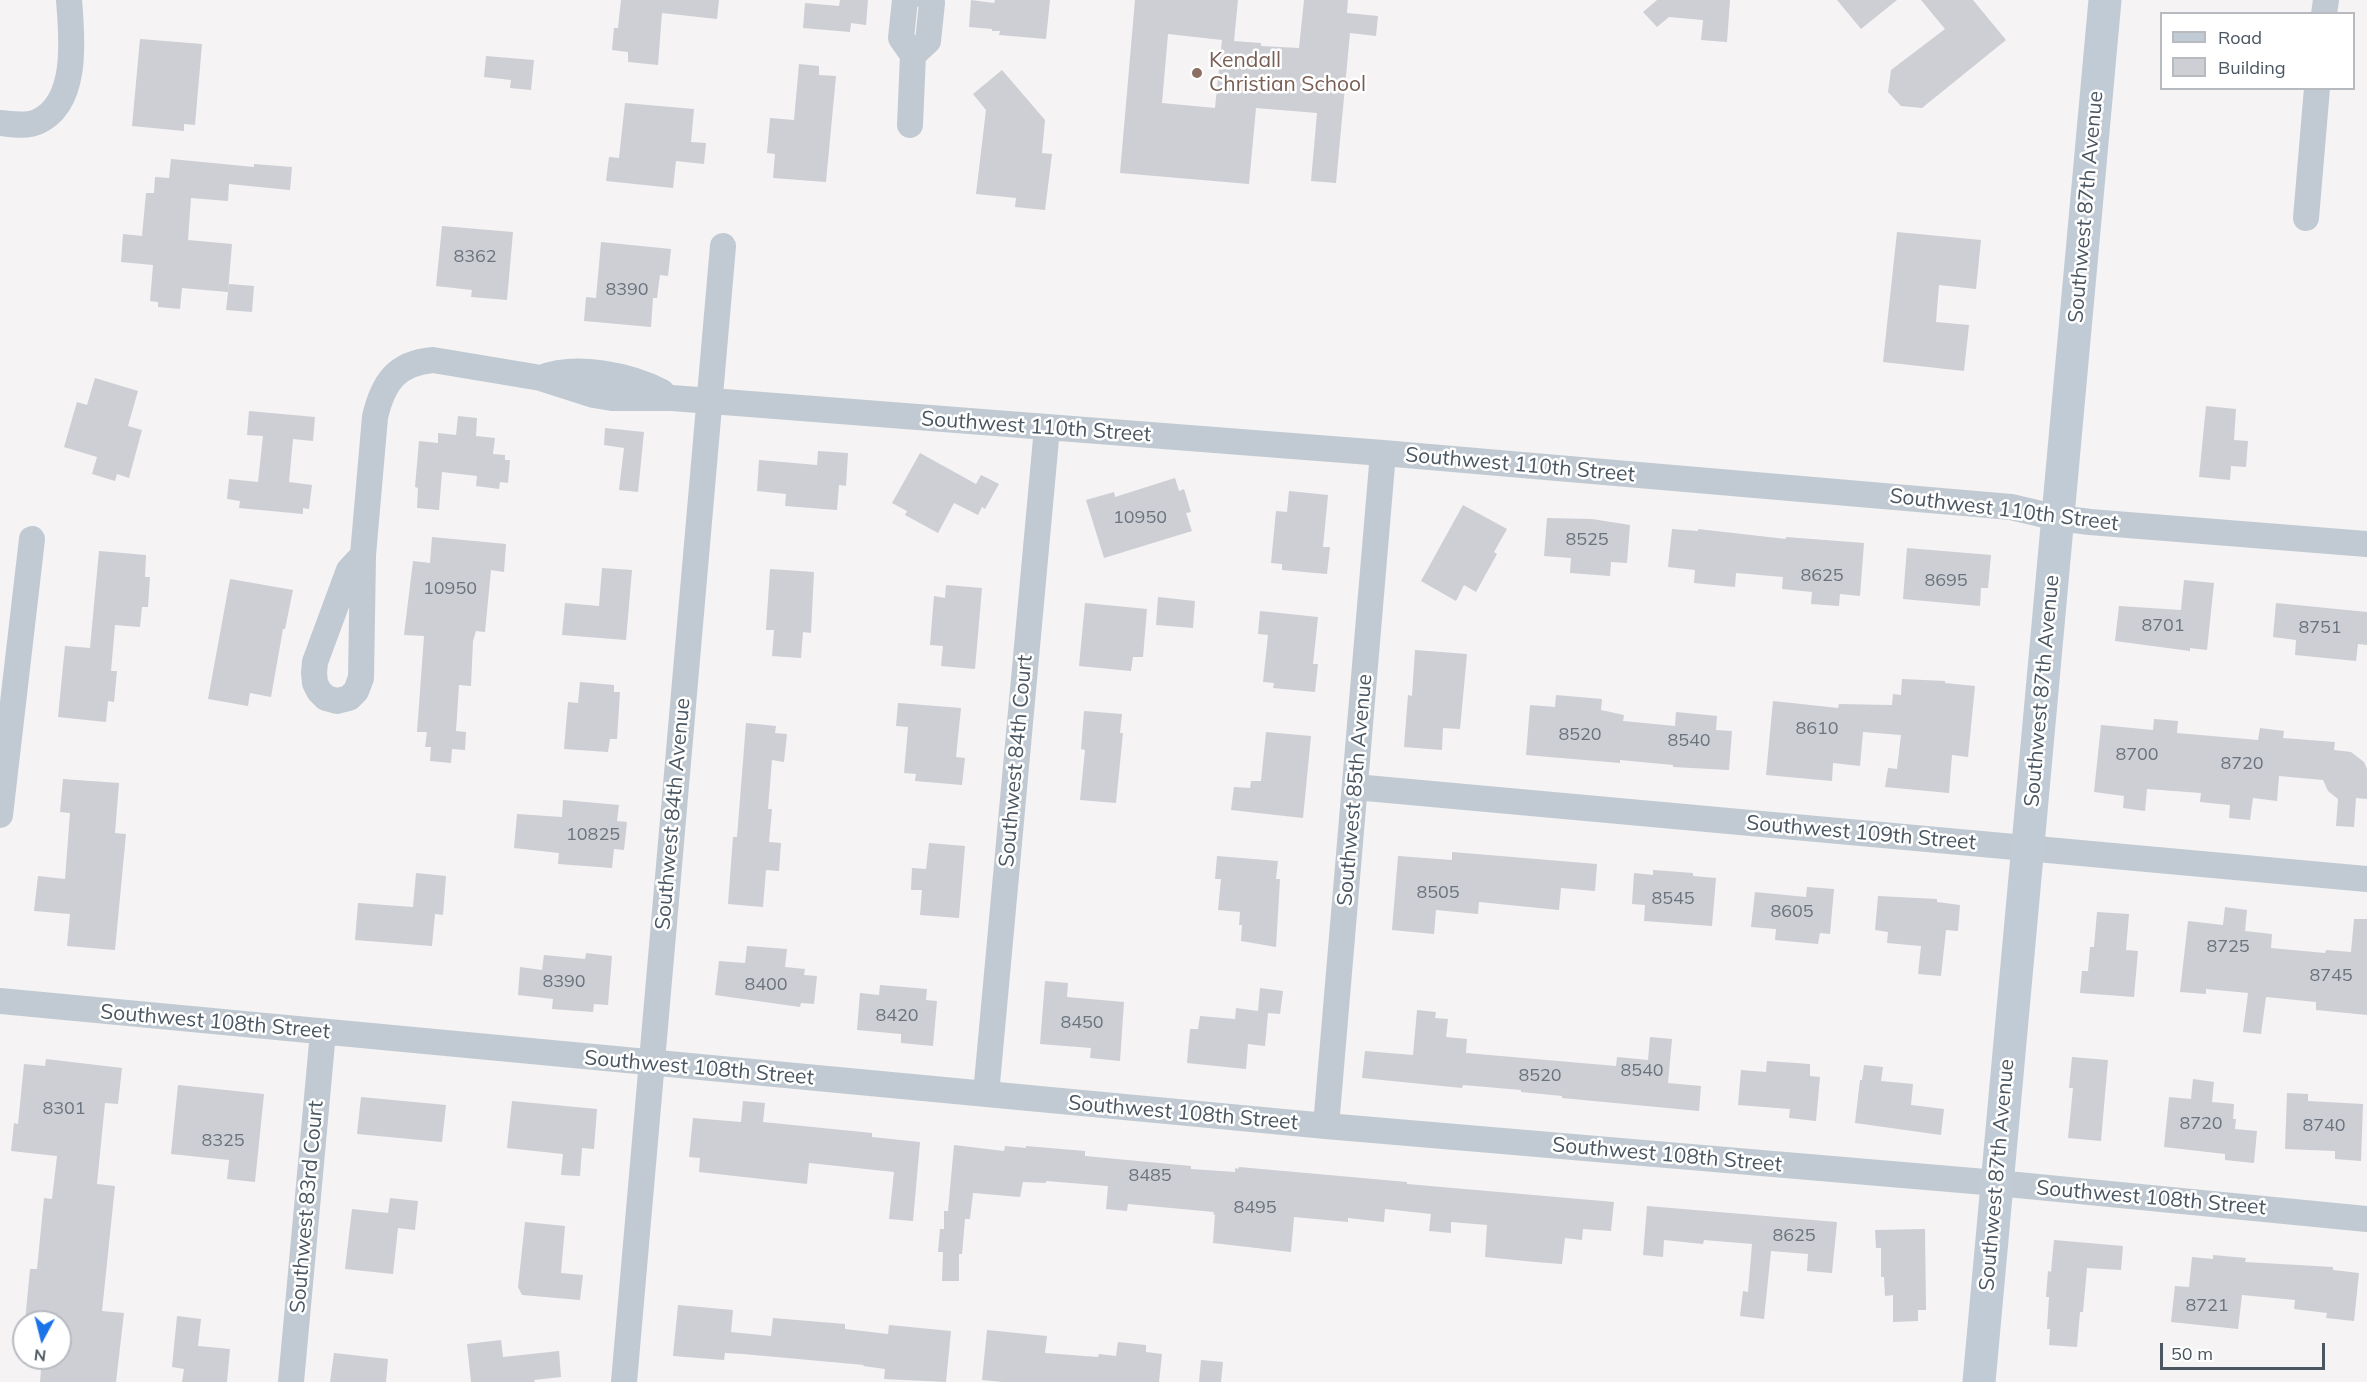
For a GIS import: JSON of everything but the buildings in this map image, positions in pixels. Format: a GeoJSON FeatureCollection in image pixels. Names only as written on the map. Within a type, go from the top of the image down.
{"type":"FeatureCollection","features":[{"type":"Feature","properties":{"kind":"main road","name":"Southwest 87th Avenue"},"geometry":{"type":"LineString","coordinates":[[1978,1382],[2105,0]]}},
{"type":"Feature","properties":{"kind":"street"},"geometry":{"type":"LineString","coordinates":[[0,123],[35,123],[54,110],[64,94],[72,35],[69,0]]}},
{"type":"Feature","properties":{"kind":"street"},"geometry":{"type":"LineString","coordinates":[[905,0],[901,38],[913,55],[910,125]]}},
{"type":"Feature","properties":{"kind":"street"},"geometry":{"type":"LineString","coordinates":[[913,55],[928,41],[932,3],[929,0]]}},
{"type":"Feature","properties":{"kind":"street"},"geometry":{"type":"LineString","coordinates":[[2306,218],[2318,90]]}},
{"type":"Feature","properties":{"kind":"street","name":"Southwest 84th Avenue"},"geometry":{"type":"LineString","coordinates":[[624,1382],[723,246]]}},
{"type":"Feature","properties":{"kind":"street","name":"Southwest 110th Street"},"geometry":{"type":"LineString","coordinates":[[363,555],[375,417],[379,400],[394,375],[406,366],[418,361],[433,360],[541,378],[612,398],[672,398],[1383,453],[2011,507],[2058,518],[2367,544]]}},
{"type":"Feature","properties":{"kind":"street","name":"Southwest 84th Court"},"geometry":{"type":"LineString","coordinates":[[986,1094],[1047,428]]}},
{"type":"Feature","properties":{"kind":"street","name":"Southwest 85th Avenue"},"geometry":{"type":"LineString","coordinates":[[1326,1126],[1383,453]]}},
{"type":"Feature","properties":{"kind":"street"},"geometry":{"type":"LineString","coordinates":[[0,814],[32,539]]}},
{"type":"Feature","properties":{"kind":"street"},"geometry":{"type":"LineString","coordinates":[[363,555],[361,678],[356,691],[349,698],[331,700],[323,696],[315,682],[315,662],[349,570],[363,555]]}},
{"type":"Feature","properties":{"kind":"street","name":"Southwest 109th Street"},"geometry":{"type":"LineString","coordinates":[[1355,787],[2367,879]]}},
{"type":"Feature","properties":{"kind":"street","name":"Southwest 108th Street"},"geometry":{"type":"LineString","coordinates":[[0,1001],[652,1064],[1326,1126],[1997,1183],[2367,1219]]}},
{"type":"Feature","properties":{"kind":"street","name":"Southwest 83rd Court"},"geometry":{"type":"LineString","coordinates":[[291,1382],[323,1032]]}},
{"type":"Feature","properties":{"kind":"place","name":"Kendall Christian School"},"geometry":{"type":"Point","coordinates":[1197,73]}}]}
